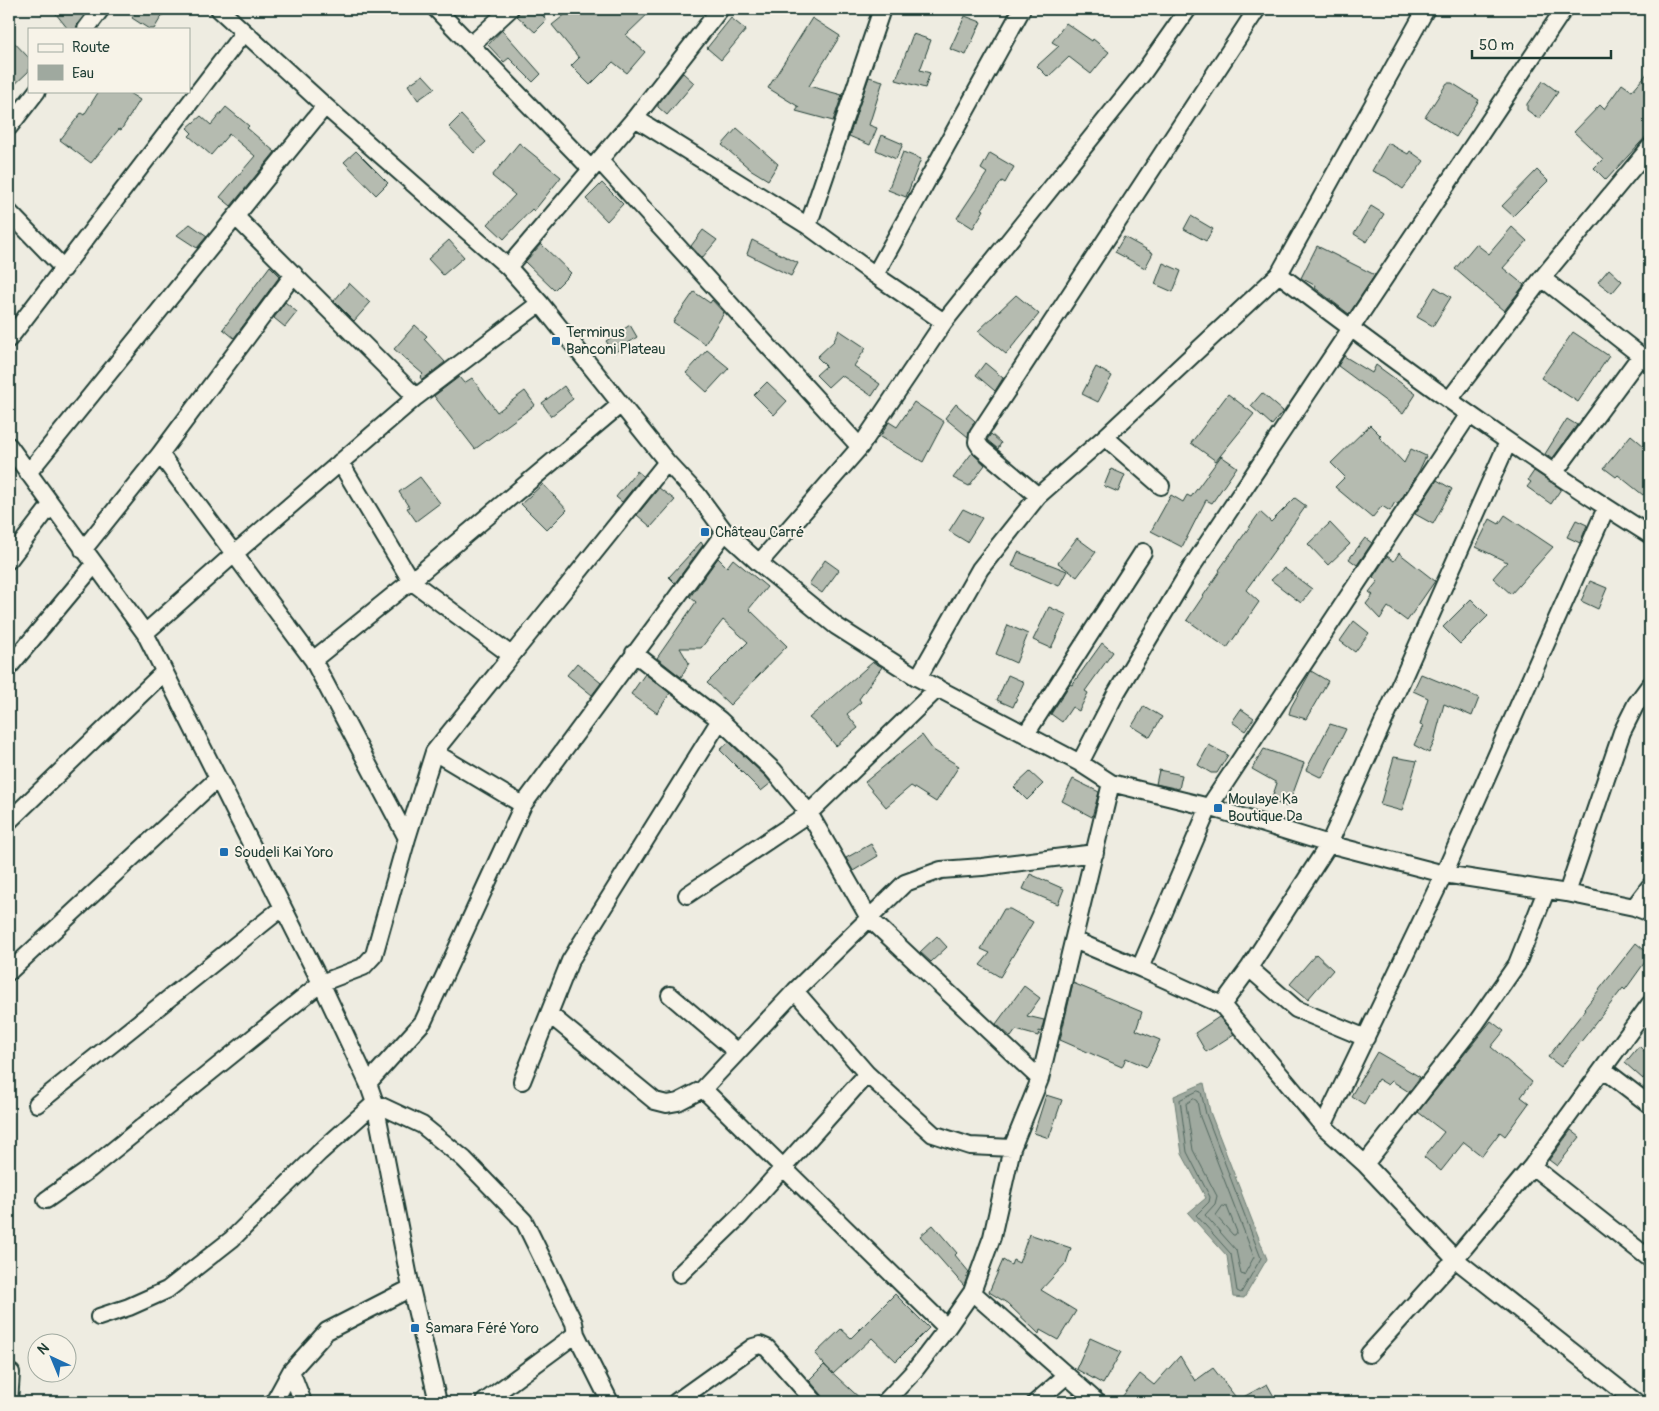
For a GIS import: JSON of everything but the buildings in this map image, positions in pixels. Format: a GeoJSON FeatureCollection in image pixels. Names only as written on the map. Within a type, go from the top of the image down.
{"type":"FeatureCollection","features":[{"type":"Feature","properties":{"kind":"street"},"geometry":{"type":"LineString","coordinates":[[87,28],[101,9]]}},
{"type":"Feature","properties":{"kind":"street"},"geometry":{"type":"LineString","coordinates":[[219,9],[325,106],[508,267],[540,303],[666,462],[697,494],[725,532],[759,563],[836,626],[918,678],[1080,763],[1111,783],[1209,807],[1329,844],[1444,874],[1567,893],[1634,907],[1650,913]]}},
{"type":"Feature","properties":{"kind":"street"},"geometry":{"type":"LineString","coordinates":[[436,9],[595,164],[860,447]]}},
{"type":"Feature","properties":{"kind":"street"},"geometry":{"type":"LineString","coordinates":[[471,45],[510,9]]}},
{"type":"Feature","properties":{"kind":"street"},"geometry":{"type":"LineString","coordinates":[[508,267],[634,118],[720,9]]}},
{"type":"Feature","properties":{"kind":"street"},"geometry":{"type":"LineString","coordinates":[[808,226],[882,9]]}},
{"type":"Feature","properties":{"kind":"street"},"geometry":{"type":"LineString","coordinates":[[875,275],[1022,9]]}},
{"type":"Feature","properties":{"kind":"street"},"geometry":{"type":"LineString","coordinates":[[759,563],[860,447],[944,322],[1144,73],[1188,9]]}},
{"type":"Feature","properties":{"kind":"street"},"geometry":{"type":"LineString","coordinates":[[1038,496],[981,448],[977,442],[978,435],[1257,9]]}},
{"type":"Feature","properties":{"kind":"street"},"geometry":{"type":"LineString","coordinates":[[918,678],[980,569],[1038,496],[1105,437],[1279,274],[1426,9]]}},
{"type":"Feature","properties":{"kind":"street"},"geometry":{"type":"LineString","coordinates":[[1080,763],[1115,695],[1191,568],[1564,9]]}},
{"type":"Feature","properties":{"kind":"street"},"geometry":{"type":"LineString","coordinates":[[9,339],[244,32]]}},
{"type":"Feature","properties":{"kind":"street"},"geometry":{"type":"LineString","coordinates":[[9,127],[36,92]]}},
{"type":"Feature","properties":{"kind":"street"},"geometry":{"type":"LineString","coordinates":[[28,473],[325,106]]}},
{"type":"Feature","properties":{"kind":"street"},"geometry":{"type":"LineString","coordinates":[[634,118],[808,226],[944,322]]}},
{"type":"Feature","properties":{"kind":"street"},"geometry":{"type":"LineString","coordinates":[[1449,400],[1542,278],[1650,148]]}},
{"type":"Feature","properties":{"kind":"street"},"geometry":{"type":"LineString","coordinates":[[9,212],[64,269]]}},
{"type":"Feature","properties":{"kind":"street"},"geometry":{"type":"LineString","coordinates":[[236,217],[416,397]]}},
{"type":"Feature","properties":{"kind":"street"},"geometry":{"type":"LineString","coordinates":[[83,550],[160,454],[294,274]]}},
{"type":"Feature","properties":{"kind":"street"},"geometry":{"type":"LineString","coordinates":[[1279,274],[1351,329],[1508,442],[1606,508],[1650,535]]}},
{"type":"Feature","properties":{"kind":"street"},"geometry":{"type":"LineString","coordinates":[[1542,278],[1645,359],[1554,473]]}},
{"type":"Feature","properties":{"kind":"street"},"geometry":{"type":"LineString","coordinates":[[145,633],[416,397],[540,303]]}},
{"type":"Feature","properties":{"kind":"street"},"geometry":{"type":"LineString","coordinates":[[313,660],[411,581],[621,404]]}},
{"type":"Feature","properties":{"kind":"street"},"geometry":{"type":"LineString","coordinates":[[1142,969],[1142,961],[1209,807],[1469,414]]}},
{"type":"Feature","properties":{"kind":"street"},"geometry":{"type":"LineString","coordinates":[[1105,437],[1161,486]]}},
{"type":"Feature","properties":{"kind":"street"},"geometry":{"type":"LineString","coordinates":[[1222,1005],[1249,968],[1329,844],[1508,442]]}},
{"type":"Feature","properties":{"kind":"street"},"geometry":{"type":"LineString","coordinates":[[10,452],[28,473],[145,633],[321,983],[368,1083],[375,1103],[411,1288],[438,1402]]}},
{"type":"Feature","properties":{"kind":"street"},"geometry":{"type":"LineString","coordinates":[[160,454],[313,660],[407,838]]}},
{"type":"Feature","properties":{"kind":"street"},"geometry":{"type":"LineString","coordinates":[[340,462],[411,581],[511,655]]}},
{"type":"Feature","properties":{"kind":"street"},"geometry":{"type":"LineString","coordinates":[[46,1200],[90,1169],[321,983],[363,967],[374,955],[407,838],[434,752],[666,462]]}},
{"type":"Feature","properties":{"kind":"street"},"geometry":{"type":"LineString","coordinates":[[9,560],[51,505]]}},
{"type":"Feature","properties":{"kind":"street"},"geometry":{"type":"LineString","coordinates":[[1324,1126],[1444,874],[1606,508]]}},
{"type":"Feature","properties":{"kind":"street"},"geometry":{"type":"LineString","coordinates":[[368,1083],[423,1022],[522,805],[725,532]]}},
{"type":"Feature","properties":{"kind":"street"},"geometry":{"type":"LineString","coordinates":[[1026,734],[1143,552]]}},
{"type":"Feature","properties":{"kind":"street"},"geometry":{"type":"LineString","coordinates":[[9,667],[94,565]]}},
{"type":"Feature","properties":{"kind":"street"},"geometry":{"type":"LineString","coordinates":[[634,653],[720,720],[774,770],[809,813],[869,918],[1040,1079]]}},
{"type":"Feature","properties":{"kind":"street"},"geometry":{"type":"LineString","coordinates":[[9,821],[164,672]]}},
{"type":"Feature","properties":{"kind":"street"},"geometry":{"type":"LineString","coordinates":[[1567,893],[1622,732],[1636,704],[1650,685]]}},
{"type":"Feature","properties":{"kind":"street"},"geometry":{"type":"LineString","coordinates":[[687,895],[809,813],[938,688]]}},
{"type":"Feature","properties":{"kind":"street"},"geometry":{"type":"LineString","coordinates":[[522,1081],[570,961],[720,720]]}},
{"type":"Feature","properties":{"kind":"street"},"geometry":{"type":"LineString","coordinates":[[434,752],[522,805]]}},
{"type":"Feature","properties":{"kind":"street"},"geometry":{"type":"LineString","coordinates":[[9,972],[218,778]]}},
{"type":"Feature","properties":{"kind":"street"},"geometry":{"type":"LineString","coordinates":[[885,1402],[915,1370],[948,1328],[972,1292],[992,1237],[1012,1148],[1040,1079],[1111,783]]}},
{"type":"Feature","properties":{"kind":"street"},"geometry":{"type":"LineString","coordinates":[[549,1014],[655,1101],[667,1104],[678,1102],[702,1089],[795,991],[905,883],[940,870],[982,867],[1095,853]]}},
{"type":"Feature","properties":{"kind":"street"},"geometry":{"type":"LineString","coordinates":[[1634,907],[1650,886]]}},
{"type":"Feature","properties":{"kind":"street"},"geometry":{"type":"LineString","coordinates":[[1364,1164],[1476,1023],[1517,964],[1546,891]]}},
{"type":"Feature","properties":{"kind":"street"},"geometry":{"type":"LineString","coordinates":[[37,1104],[282,908]]}},
{"type":"Feature","properties":{"kind":"street"},"geometry":{"type":"LineString","coordinates":[[1074,940],[1222,1005],[1324,1126],[1364,1164],[1455,1259],[1636,1402]]}},
{"type":"Feature","properties":{"kind":"street"},"geometry":{"type":"LineString","coordinates":[[1249,968],[1296,1009],[1366,1038]]}},
{"type":"Feature","properties":{"kind":"street"},"geometry":{"type":"LineString","coordinates":[[795,991],[867,1074],[933,1134],[970,1146],[1012,1148]]}},
{"type":"Feature","properties":{"kind":"street"},"geometry":{"type":"LineString","coordinates":[[670,996],[737,1052]]}},
{"type":"Feature","properties":{"kind":"street"},"geometry":{"type":"LineString","coordinates":[[1369,1354],[1455,1259],[1532,1166],[1650,1004]]}},
{"type":"Feature","properties":{"kind":"street"},"geometry":{"type":"LineString","coordinates":[[1603,1069],[1650,1105]]}},
{"type":"Feature","properties":{"kind":"street"},"geometry":{"type":"LineString","coordinates":[[680,1274],[740,1216],[867,1074]]}},
{"type":"Feature","properties":{"kind":"street"},"geometry":{"type":"LineString","coordinates":[[702,1089],[948,1328]]}},
{"type":"Feature","properties":{"kind":"street"},"geometry":{"type":"LineString","coordinates":[[99,1316],[167,1290],[232,1239],[319,1153],[375,1103]]}},
{"type":"Feature","properties":{"kind":"street"},"geometry":{"type":"LineString","coordinates":[[375,1103],[422,1125],[464,1159],[524,1221],[574,1323],[576,1334],[610,1402]]}},
{"type":"Feature","properties":{"kind":"street"},"geometry":{"type":"LineString","coordinates":[[1532,1166],[1650,1259]]}},
{"type":"Feature","properties":{"kind":"street"},"geometry":{"type":"LineString","coordinates":[[274,1402],[291,1371],[327,1332],[411,1288]]}},
{"type":"Feature","properties":{"kind":"street"},"geometry":{"type":"LineString","coordinates":[[972,1292],[1097,1402]]}},
{"type":"Feature","properties":{"kind":"street"},"geometry":{"type":"LineString","coordinates":[[484,1402],[576,1334]]}},
{"type":"Feature","properties":{"kind":"street"},"geometry":{"type":"LineString","coordinates":[[676,1402],[753,1347],[760,1345],[766,1348],[815,1402]]}},
{"type":"Feature","properties":{"kind":"street"},"geometry":{"type":"LineString","coordinates":[[291,1371],[303,1402]]}},
{"type":"Feature","properties":{"kind":"street"},"geometry":{"type":"LineString","coordinates":[[9,1372],[11,1374],[9,1402]]}},
{"type":"Feature","properties":{"kind":"street"},"geometry":{"type":"LineString","coordinates":[[1036,1402],[1067,1376]]}},
{"type":"Feature","properties":{"kind":"water"},"geometry":{"type":"Polygon","coordinates":[[[1204,1083],[1210,1112],[1267,1259],[1244,1298],[1233,1297],[1227,1256],[1188,1213],[1206,1198],[1182,1154],[1174,1096],[1204,1083]]]}},
{"type":"Feature","properties":{"kind":"place","name":"Terminus Banconi Plateau"},"geometry":{"type":"Point","coordinates":[556,341]}},
{"type":"Feature","properties":{"kind":"place","name":"Château Carré"},"geometry":{"type":"Point","coordinates":[705,532]}},
{"type":"Feature","properties":{"kind":"place","name":"Moulaye Ka Boutique Da"},"geometry":{"type":"Point","coordinates":[1218,808]}},
{"type":"Feature","properties":{"kind":"place","name":"Soudeli Kai Yoro"},"geometry":{"type":"Point","coordinates":[224,852]}},
{"type":"Feature","properties":{"kind":"place","name":"Samara Féré Yoro"},"geometry":{"type":"Point","coordinates":[415,1328]}}]}
